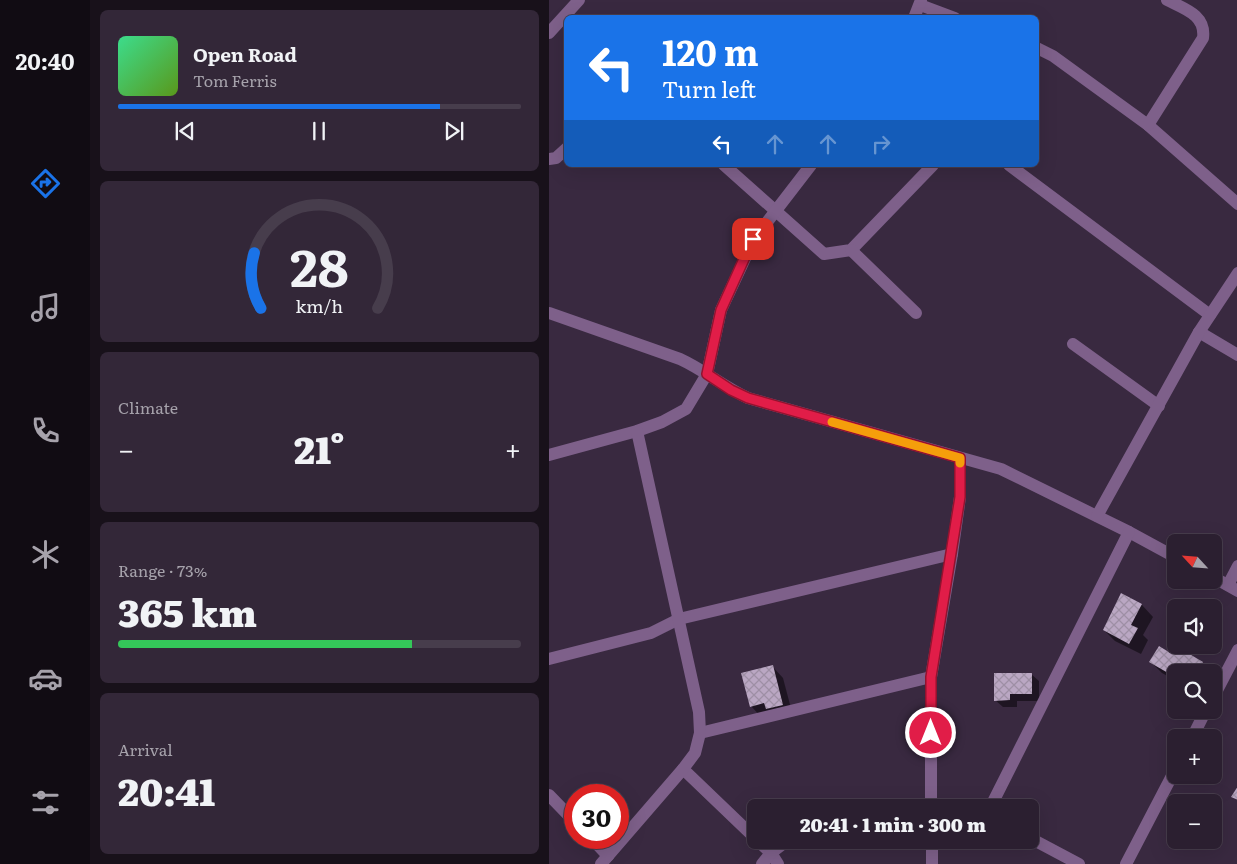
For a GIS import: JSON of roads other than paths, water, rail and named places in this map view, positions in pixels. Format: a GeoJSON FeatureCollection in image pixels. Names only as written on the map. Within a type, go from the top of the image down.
{"type":"FeatureCollection","features":[{"type":"Feature","properties":{"kind":"street"},"geometry":{"type":"LineString","coordinates":[[565,15],[579,0]]}},
{"type":"Feature","properties":{"kind":"street"},"geometry":{"type":"LineString","coordinates":[[1149,125],[1203,38],[1204,31],[1199,18],[1167,0]]}},
{"type":"Feature","properties":{"kind":"street"},"geometry":{"type":"LineString","coordinates":[[915,15],[920,2],[948,15]]}},
{"type":"Feature","properties":{"kind":"street"},"geometry":{"type":"LineString","coordinates":[[549,33],[564,16]]}},
{"type":"Feature","properties":{"kind":"street"},"geometry":{"type":"LineString","coordinates":[[1039,49],[1053,56],[1149,125],[1237,204]]}},
{"type":"Feature","properties":{"kind":"street"},"geometry":{"type":"LineString","coordinates":[[549,159],[556,158],[564,151]]}},
{"type":"Feature","properties":{"kind":"street"},"geometry":{"type":"LineString","coordinates":[[726,167],[824,254],[851,250],[931,167]]}},
{"type":"Feature","properties":{"kind":"street"},"geometry":{"type":"LineString","coordinates":[[549,456],[637,431],[662,422],[686,409],[707,374],[721,310],[753,239],[809,167]]}},
{"type":"Feature","properties":{"kind":"street"},"geometry":{"type":"LineString","coordinates":[[1012,167],[1210,315]]}},
{"type":"Feature","properties":{"kind":"street"},"geometry":{"type":"LineString","coordinates":[[851,250],[917,313]]}},
{"type":"Feature","properties":{"kind":"street"},"geometry":{"type":"LineString","coordinates":[[1097,516],[1199,332],[1237,274]]}},
{"type":"Feature","properties":{"kind":"street"},"geometry":{"type":"LineString","coordinates":[[549,313],[680,359],[731,390],[748,398],[1001,469],[1167,553]]}},
{"type":"Feature","properties":{"kind":"street"},"geometry":{"type":"LineString","coordinates":[[1199,332],[1237,355]]}},
{"type":"Feature","properties":{"kind":"street"},"geometry":{"type":"LineString","coordinates":[[1073,344],[1159,406]]}},
{"type":"Feature","properties":{"kind":"street"},"geometry":{"type":"LineString","coordinates":[[598,849],[605,860],[695,753],[700,733],[699,712],[637,431]]}},
{"type":"Feature","properties":{"kind":"street"},"geometry":{"type":"LineString","coordinates":[[931,799],[931,677],[960,497],[960,458]]}},
{"type":"Feature","properties":{"kind":"street"},"geometry":{"type":"LineString","coordinates":[[995,799],[1129,532]]}},
{"type":"Feature","properties":{"kind":"street"},"geometry":{"type":"LineString","coordinates":[[549,659],[651,633],[679,619],[952,554]]}},
{"type":"Feature","properties":{"kind":"street"},"geometry":{"type":"LineString","coordinates":[[1232,588],[1237,566]]}},
{"type":"Feature","properties":{"kind":"street"},"geometry":{"type":"LineString","coordinates":[[1222,680],[1237,650]]}},
{"type":"Feature","properties":{"kind":"street"},"geometry":{"type":"LineString","coordinates":[[700,733],[931,677]]}},
{"type":"Feature","properties":{"kind":"street"},"geometry":{"type":"LineString","coordinates":[[683,769],[747,830]]}},
{"type":"Feature","properties":{"kind":"street"},"geometry":{"type":"LineString","coordinates":[[1126,864],[1168,784]]}},
{"type":"Feature","properties":{"kind":"street"},"geometry":{"type":"LineString","coordinates":[[549,795],[564,811]]}},
{"type":"Feature","properties":{"kind":"street"},"geometry":{"type":"LineString","coordinates":[[1039,843],[1079,864]]}},
{"type":"Feature","properties":{"kind":"street"},"geometry":{"type":"LineString","coordinates":[[762,864],[775,859],[766,849]]}},
{"type":"Feature","properties":{"kind":"street"},"geometry":{"type":"LineString","coordinates":[[932,849],[932,864]]}}]}
